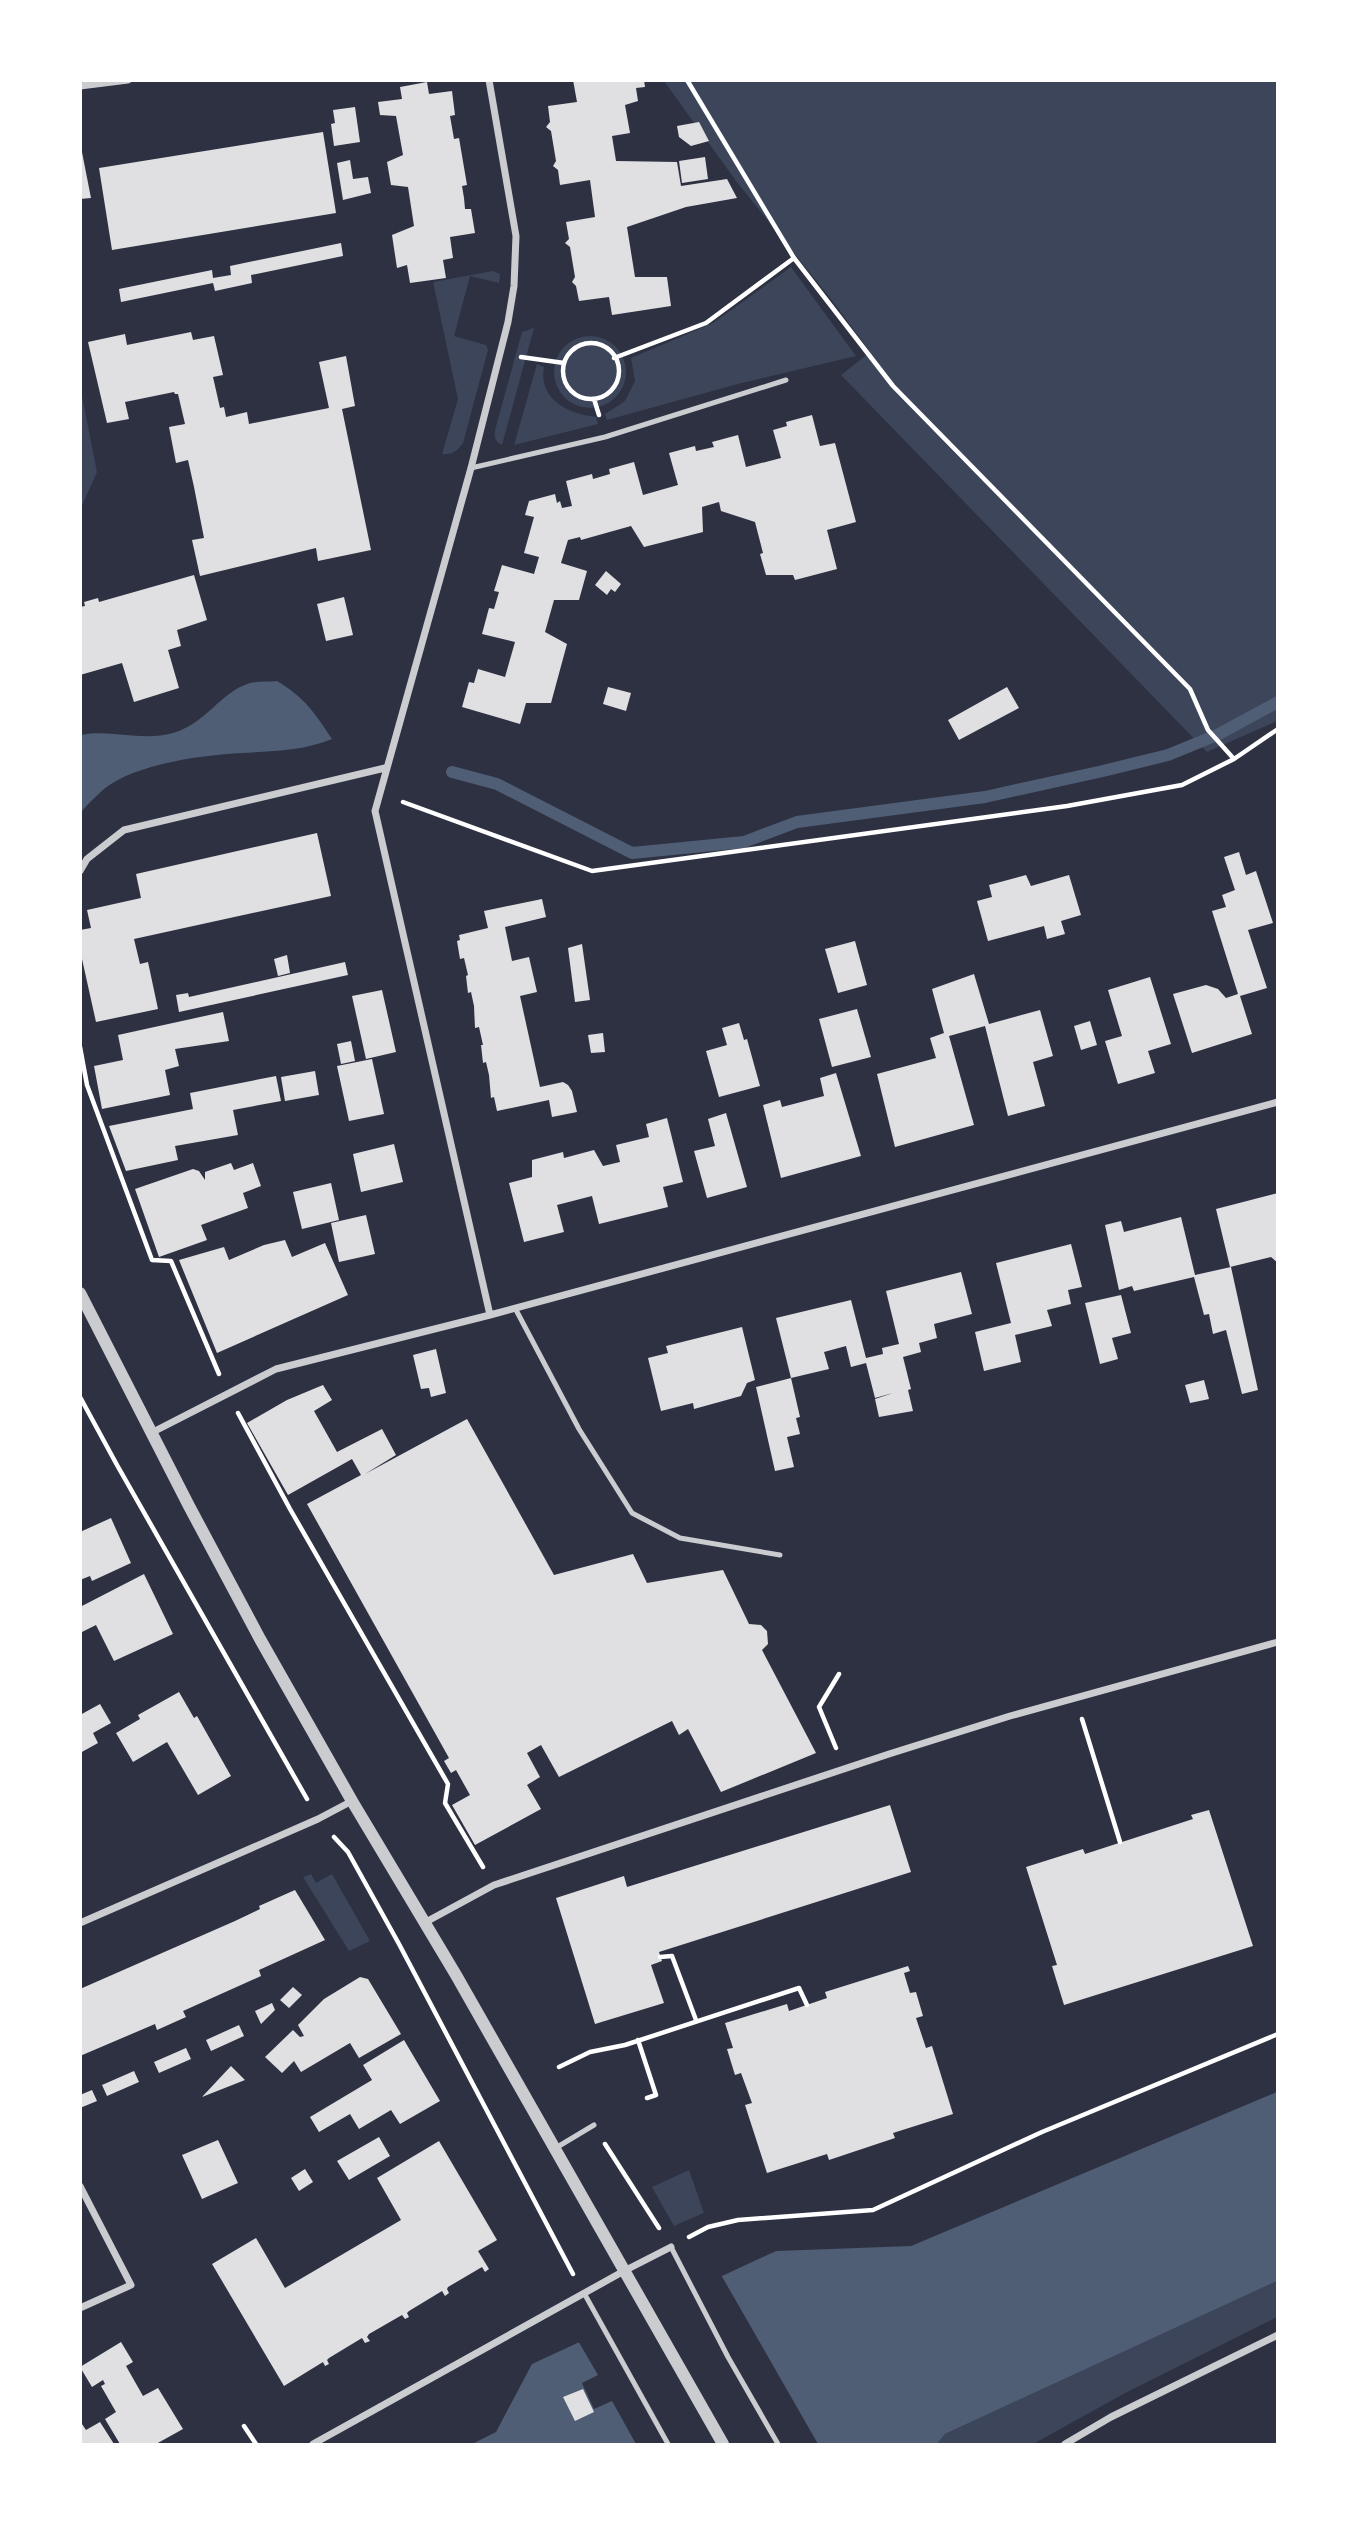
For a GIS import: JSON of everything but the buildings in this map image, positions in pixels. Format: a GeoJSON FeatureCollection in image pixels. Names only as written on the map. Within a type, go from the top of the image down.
{"type":"FeatureCollection","features":[{"type":"Feature","properties":{"kind":"street"},"geometry":{"type":"LineString","coordinates":[[489,80],[516,236],[514,286],[471,468],[375,811],[489,1315]]}},
{"type":"Feature","properties":{"kind":"street"},"geometry":{"type":"LineString","coordinates":[[80,86],[125,81]]}},
{"type":"Feature","properties":{"kind":"street"},"geometry":{"type":"LineString","coordinates":[[80,871],[88,859],[124,830],[385,768]]}},
{"type":"Feature","properties":{"kind":"street"},"geometry":{"type":"LineString","coordinates":[[151,1433],[276,1369],[489,1315],[1278,1102]]}},
{"type":"Feature","properties":{"kind":"street"},"geometry":{"type":"LineString","coordinates":[[80,1293],[260,1639],[723,2445]]}},
{"type":"Feature","properties":{"kind":"street"},"geometry":{"type":"LineString","coordinates":[[424,1923],[494,1885],[845,1769],[1010,1716],[1278,1642]]}},
{"type":"Feature","properties":{"kind":"street"},"geometry":{"type":"LineString","coordinates":[[80,1923],[352,1801]]}},
{"type":"Feature","properties":{"kind":"street"},"geometry":{"type":"LineString","coordinates":[[80,2186],[131,2286],[80,2308]]}},
{"type":"Feature","properties":{"kind":"street"},"geometry":{"type":"LineString","coordinates":[[313,2445],[671,2247]]}},
{"type":"Feature","properties":{"kind":"street"},"geometry":{"type":"LineString","coordinates":[[1065,2445],[1111,2417],[1278,2335]]}},
{"type":"Feature","properties":{"kind":"lane"},"geometry":{"type":"LineString","coordinates":[[471,468],[604,437],[786,380]]}},
{"type":"Feature","properties":{"kind":"lane"},"geometry":{"type":"LineString","coordinates":[[515,1308],[579,1429],[632,1513],[681,1538],[780,1555]]}},
{"type":"Feature","properties":{"kind":"lane"},"geometry":{"type":"LineString","coordinates":[[554,2149],[594,2125]]}},
{"type":"Feature","properties":{"kind":"lane"},"geometry":{"type":"LineString","coordinates":[[671,2247],[688,2283],[778,2445]]}},
{"type":"Feature","properties":{"kind":"lane"},"geometry":{"type":"LineString","coordinates":[[584,2293],[668,2445]]}},
{"type":"Feature","properties":{"kind":"path"},"geometry":{"type":"LineString","coordinates":[[687,80],[794,258],[893,386],[1190,689],[1208,730],[1234,759]]}},
{"type":"Feature","properties":{"kind":"path"},"geometry":{"type":"LineString","coordinates":[[614,358],[706,323],[794,258]]}},
{"type":"Feature","properties":{"kind":"path"},"geometry":{"type":"LineString","coordinates":[[586,344],[605,347],[614,358],[618,371],[617,380],[607,394],[594,399],[581,398],[567,386],[564,363],[577,346],[586,344]]}},
{"type":"Feature","properties":{"kind":"path"},"geometry":{"type":"LineString","coordinates":[[500,354],[564,363]]}},
{"type":"Feature","properties":{"kind":"path"},"geometry":{"type":"LineString","coordinates":[[379,794],[592,871],[1067,806],[1182,785],[1234,759],[1278,729]]}},
{"type":"Feature","properties":{"kind":"path"},"geometry":{"type":"LineString","coordinates":[[80,1047],[87,1085],[152,1260],[171,1262],[227,1394],[448,1784],[445,1803],[494,1885]]}},
{"type":"Feature","properties":{"kind":"path"},"geometry":{"type":"LineString","coordinates":[[80,1397],[318,1818],[348,1852],[584,2293]]}},
{"type":"Feature","properties":{"kind":"path"},"geometry":{"type":"LineString","coordinates":[[839,1674],[819,1706],[845,1769]]}},
{"type":"Feature","properties":{"kind":"path"},"geometry":{"type":"LineString","coordinates":[[1075,1698],[1120,1842]]}},
{"type":"Feature","properties":{"kind":"path"},"geometry":{"type":"LineString","coordinates":[[660,1957],[672,1956],[696,2020]]}},
{"type":"Feature","properties":{"kind":"path"},"geometry":{"type":"LineString","coordinates":[[559,2067],[590,2052],[638,2040],[799,1988],[807,2005]]}},
{"type":"Feature","properties":{"kind":"path"},"geometry":{"type":"LineString","coordinates":[[594,2125],[671,2247],[708,2227],[738,2220],[873,2210],[1042,2132],[1278,2034]]}},
{"type":"Feature","properties":{"kind":"path"},"geometry":{"type":"LineString","coordinates":[[638,2040],[656,2095],[648,2098]]}},
{"type":"Feature","properties":{"kind":"path"},"geometry":{"type":"LineString","coordinates":[[244,2426],[256,2445]]}},
{"type":"Feature","properties":{"kind":"shaded area"},"geometry":{"type":"Polygon","coordinates":[[[664,81],[1277,81],[1277,721],[1207,752],[841,375],[870,352],[736,181],[664,81]]]}},
{"type":"Feature","properties":{"kind":"shaded area"},"geometry":{"type":"Polygon","coordinates":[[[791,267],[856,356],[738,384],[607,420],[605,414],[625,401],[635,381],[631,358],[713,323],[791,267]]]}},
{"type":"Feature","properties":{"kind":"shaded area"},"geometry":{"type":"Polygon","coordinates":[[[493,271],[500,274],[499,283],[470,276],[454,336],[486,345],[488,350],[463,443],[454,452],[442,454],[458,399],[433,282],[493,271]]]}},
{"type":"Feature","properties":{"kind":"shaded area"},"geometry":{"type":"Polygon","coordinates":[[[534,328],[502,445],[495,439],[495,430],[522,332],[534,328]]]}},
{"type":"Feature","properties":{"kind":"shaded area"},"geometry":{"type":"Polygon","coordinates":[[[590,336],[604,339],[616,346],[623,358],[626,372],[623,386],[616,398],[604,405],[590,408],[576,405],[564,398],[557,386],[554,372],[557,358],[564,346],[576,339],[590,336]]]}},
{"type":"Feature","properties":{"kind":"shaded area"},"geometry":{"type":"Polygon","coordinates":[[[537,364],[544,367],[543,378],[551,397],[566,409],[596,417],[598,424],[514,445],[537,364]]]}},
{"type":"Feature","properties":{"kind":"shaded area"},"geometry":{"type":"Polygon","coordinates":[[[81,391],[97,472],[80,508],[81,391]]]}},
{"type":"Feature","properties":{"kind":"shaded area"},"geometry":{"type":"Polygon","coordinates":[[[277,681],[308,706],[332,739],[299,748],[208,756],[151,767],[117,780],[81,812],[81,735],[104,733],[150,736],[173,733],[195,722],[239,687],[253,682],[277,681]]]}},
{"type":"Feature","properties":{"kind":"shaded area"},"geometry":{"type":"Polygon","coordinates":[[[311,1874],[316,1883],[332,1874],[370,1941],[349,1951],[303,1877],[311,1874]]]}},
{"type":"Feature","properties":{"kind":"shaded area"},"geometry":{"type":"Polygon","coordinates":[[[1277,2092],[1277,2281],[945,2434],[937,2444],[472,2444],[496,2432],[532,2364],[776,2251],[911,2246],[1277,2092]]]}},
{"type":"Feature","properties":{"kind":"shaded area"},"geometry":{"type":"Polygon","coordinates":[[[689,2170],[704,2213],[674,2226],[652,2187],[689,2170]]]}},
{"type":"Feature","properties":{"kind":"shaded area"},"geometry":{"type":"Polygon","coordinates":[[[1277,2281],[1277,2317],[1129,2391],[1033,2444],[937,2444],[945,2434],[1277,2281]]]}},
{"type":"Feature","properties":{"kind":"pier"},"geometry":{"type":"Polygon","coordinates":[[[720,2273],[818,2444],[636,2444],[612,2401],[594,2409],[582,2383],[598,2375],[577,2339],[720,2273]]]}},
{"type":"Feature","properties":{"kind":"waterway"},"geometry":{"type":"LineString","coordinates":[[452,772],[497,784],[632,853],[744,842],[797,822],[985,797],[1103,771],[1168,755],[1217,735],[1278,702]]}}]}
